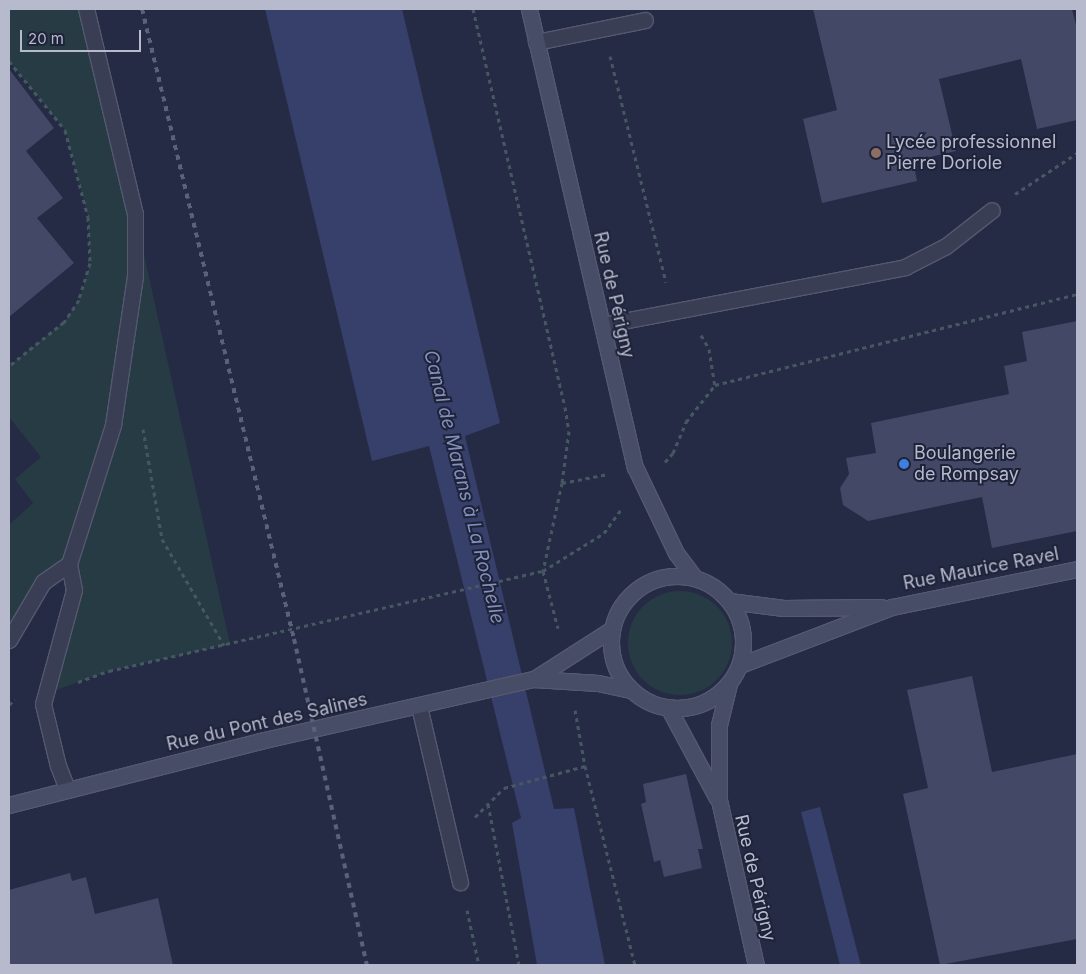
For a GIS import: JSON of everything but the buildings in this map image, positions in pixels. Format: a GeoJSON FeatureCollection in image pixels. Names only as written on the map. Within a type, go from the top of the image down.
{"type":"FeatureCollection","features":[{"type":"Feature","properties":{"kind":"street"},"geometry":{"type":"LineString","coordinates":[[67,789],[58,766],[43,704],[74,590],[69,564],[114,425],[135,276],[135,214],[86,9]]}},
{"type":"Feature","properties":{"kind":"street","name":"Rue de Périgny"},"geometry":{"type":"LineString","coordinates":[[529,9],[635,467],[676,553],[695,578]]}},
{"type":"Feature","properties":{"kind":"street"},"geometry":{"type":"LineString","coordinates":[[536,42],[644,20]]}},
{"type":"Feature","properties":{"kind":"street"},"geometry":{"type":"LineString","coordinates":[[602,324],[686,310],[905,267],[946,246],[992,210]]}},
{"type":"Feature","properties":{"kind":"street"},"geometry":{"type":"LineString","coordinates":[[9,640],[43,582],[69,564]]}},
{"type":"Feature","properties":{"kind":"street","name":"Rue Maurice Ravel"},"geometry":{"type":"LineString","coordinates":[[740,665],[892,607],[1077,569]]}},
{"type":"Feature","properties":{"kind":"street"},"geometry":{"type":"LineString","coordinates":[[673,576],[695,578],[715,587],[729,601],[741,622],[743,643],[740,665],[729,684],[712,699],[692,707],[670,709],[648,702],[631,690],[616,665],[612,651],[612,629],[620,609],[634,592],[652,581],[673,576]]}},
{"type":"Feature","properties":{"kind":"street","name":"Rue Maurice Ravel"},"geometry":{"type":"LineString","coordinates":[[729,601],[784,608],[892,607]]}},
{"type":"Feature","properties":{"kind":"street","name":"Rue du Pont des Salines"},"geometry":{"type":"LineString","coordinates":[[534,679],[612,629]]}},
{"type":"Feature","properties":{"kind":"street","name":"Rue du Pont des Salines"},"geometry":{"type":"LineString","coordinates":[[9,805],[67,789],[534,679],[598,683],[631,690]]}},
{"type":"Feature","properties":{"kind":"street","name":"Rue de Périgny"},"geometry":{"type":"LineString","coordinates":[[729,684],[720,725],[718,800],[756,965]]}},
{"type":"Feature","properties":{"kind":"street"},"geometry":{"type":"LineString","coordinates":[[419,706],[460,882]]}},
{"type":"Feature","properties":{"kind":"street","name":"Rue de Périgny"},"geometry":{"type":"LineString","coordinates":[[670,709],[718,800]]}},
{"type":"Feature","properties":{"kind":"path"},"geometry":{"type":"LineString","coordinates":[[9,706],[13,700],[29,692],[59,689],[110,671],[543,571],[562,483],[568,431],[566,407],[472,9]]}},
{"type":"Feature","properties":{"kind":"path"},"geometry":{"type":"LineString","coordinates":[[604,28],[662,278],[686,310],[709,349],[715,385],[1077,294]]}},
{"type":"Feature","properties":{"kind":"path"},"geometry":{"type":"LineString","coordinates":[[9,61],[64,130],[88,216],[90,263],[79,300],[64,322],[9,366]]}},
{"type":"Feature","properties":{"kind":"path"},"geometry":{"type":"LineString","coordinates":[[992,210],[1077,153]]}},
{"type":"Feature","properties":{"kind":"path"},"geometry":{"type":"LineString","coordinates":[[117,404],[140,420],[148,448],[152,496],[162,539],[224,645]]}},
{"type":"Feature","properties":{"kind":"path"},"geometry":{"type":"LineString","coordinates":[[504,788],[585,766],[635,965]]}},
{"type":"Feature","properties":{"kind":"path"},"geometry":{"type":"LineString","coordinates":[[488,804],[519,965]]}},
{"type":"Feature","properties":{"kind":"shaded area"},"geometry":{"type":"Polygon","coordinates":[[[9,9],[86,9],[135,214],[230,644],[109,671],[59,689],[47,690],[74,590],[69,565],[43,582],[9,640],[9,525],[33,503],[15,479],[41,457],[9,417],[9,366],[64,322],[79,300],[90,263],[88,217],[65,130],[9,61],[9,9]]]}},
{"type":"Feature","properties":{"kind":"shaded area"},"geometry":{"type":"Polygon","coordinates":[[[680,591],[700,595],[717,606],[728,623],[732,643],[728,663],[717,680],[700,691],[680,695],[660,691],[643,680],[632,663],[628,643],[632,623],[643,606],[660,595],[680,591]]]}},
{"type":"Feature","properties":{"kind":"water","name":"Canal de Marans à La Rochelle"},"geometry":{"type":"Polygon","coordinates":[[[265,9],[402,9],[500,423],[465,436],[554,809],[574,808],[605,965],[537,965],[512,823],[521,818],[429,446],[372,461],[265,9]]]}},
{"type":"Feature","properties":{"kind":"water"},"geometry":{"type":"Polygon","coordinates":[[[820,807],[861,965],[840,965],[801,812],[820,807]]]}},
{"type":"Feature","properties":{"kind":"railway"},"geometry":{"type":"LineString","coordinates":[[142,9],[294,639],[367,965]]}},
{"type":"Feature","properties":{"kind":"place","name":"Lycée professionnel Pierre Doriole"},"geometry":{"type":"Point","coordinates":[876,153]}},
{"type":"Feature","properties":{"kind":"place","name":"Boulangerie de Rompsay"},"geometry":{"type":"Point","coordinates":[904,464]}}]}
